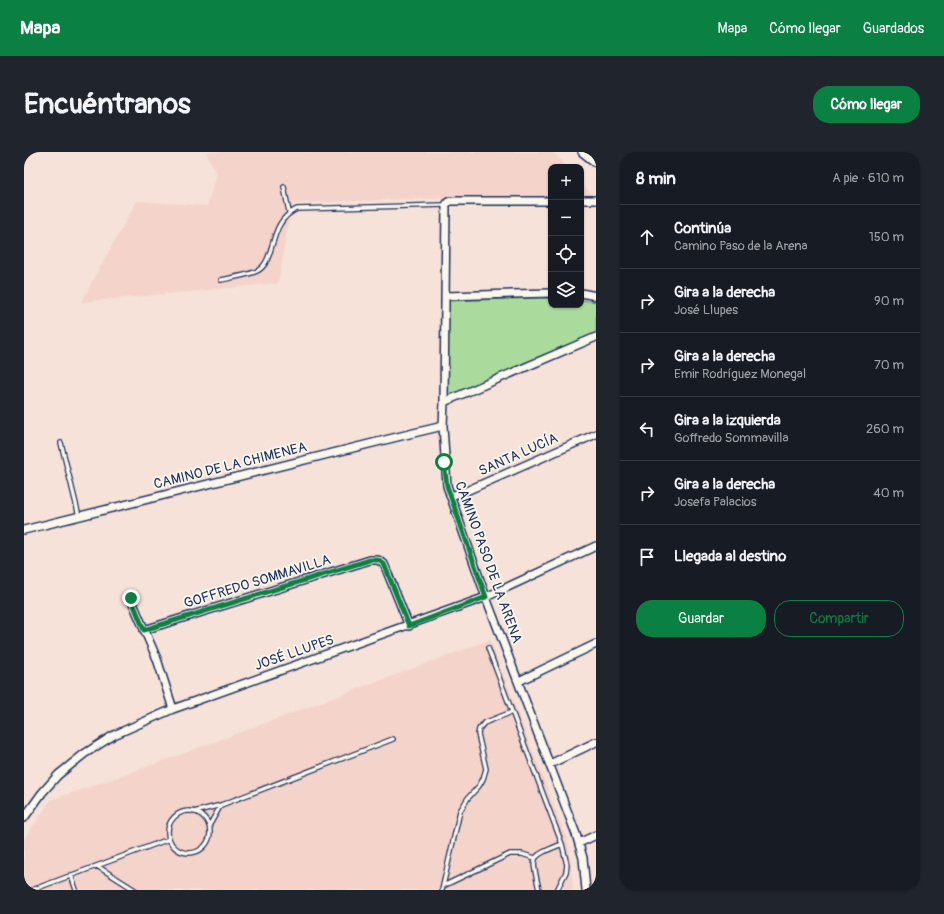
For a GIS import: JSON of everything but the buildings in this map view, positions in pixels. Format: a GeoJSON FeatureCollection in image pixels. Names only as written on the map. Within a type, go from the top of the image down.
{"type":"FeatureCollection","features":[{"type":"Feature","properties":{"kind":"street"},"geometry":{"type":"LineString","coordinates":[[582,152],[596,163]]}},
{"type":"Feature","properties":{"kind":"street"},"geometry":{"type":"LineString","coordinates":[[584,200],[596,200]]}},
{"type":"Feature","properties":{"kind":"street"},"geometry":{"type":"LineString","coordinates":[[446,205],[448,202],[452,201],[548,201]]}},
{"type":"Feature","properties":{"kind":"street","name":"CAMINO PASO DE LA ARENA"},"geometry":{"type":"LineString","coordinates":[[446,205],[443,426],[446,480],[450,496],[486,597],[579,843],[586,890]]}},
{"type":"Feature","properties":{"kind":"street"},"geometry":{"type":"LineString","coordinates":[[445,296],[548,292]]}},
{"type":"Feature","properties":{"kind":"street"},"geometry":{"type":"LineString","coordinates":[[584,294],[596,296]]}},
{"type":"Feature","properties":{"kind":"street"},"geometry":{"type":"LineString","coordinates":[[444,402],[596,337]]}},
{"type":"Feature","properties":{"kind":"street","name":"CAMINO DE LA CHIMENEA"},"geometry":{"type":"LineString","coordinates":[[24,530],[443,426]]}},
{"type":"Feature","properties":{"kind":"street","name":"SANTA LUCÍA"},"geometry":{"type":"LineString","coordinates":[[450,496],[464,492],[596,434]]}},
{"type":"Feature","properties":{"kind":"street","name":"JOSÉ LLUPES"},"geometry":{"type":"LineString","coordinates":[[24,818],[42,793],[58,775],[84,754],[114,735],[173,709],[409,626],[486,597],[596,546]]}},
{"type":"Feature","properties":{"kind":"street","name":"GOFFREDO SOMMAVILLA"},"geometry":{"type":"LineString","coordinates":[[144,630],[370,560],[378,560],[384,564],[409,626]]}},
{"type":"Feature","properties":{"kind":"street"},"geometry":{"type":"LineString","coordinates":[[131,598],[157,659],[173,709]]}},
{"type":"Feature","properties":{"kind":"street"},"geometry":{"type":"LineString","coordinates":[[519,681],[596,644]]}},
{"type":"Feature","properties":{"kind":"street"},"geometry":{"type":"LineString","coordinates":[[550,764],[596,742]]}},
{"type":"Feature","properties":{"kind":"street"},"geometry":{"type":"LineString","coordinates":[[579,843],[596,835]]}},
{"type":"Feature","properties":{"kind":"lane"},"geometry":{"type":"LineString","coordinates":[[284,187],[289,212]]}},
{"type":"Feature","properties":{"kind":"lane"},"geometry":{"type":"LineString","coordinates":[[221,280],[257,271],[265,263],[276,231],[289,212],[297,209],[446,205]]}},
{"type":"Feature","properties":{"kind":"lane"},"geometry":{"type":"LineString","coordinates":[[61,443],[79,516]]}},
{"type":"Feature","properties":{"kind":"lane"},"geometry":{"type":"LineString","coordinates":[[488,648],[562,844],[567,865],[566,872],[557,890]]}},
{"type":"Feature","properties":{"kind":"lane"},"geometry":{"type":"LineString","coordinates":[[442,888],[460,811],[468,798],[479,786],[486,769],[478,734],[479,729],[484,723],[512,712]]}},
{"type":"Feature","properties":{"kind":"lane"},"geometry":{"type":"LineString","coordinates":[[194,812],[221,805],[393,739]]}},
{"type":"Feature","properties":{"kind":"lane"},"geometry":{"type":"LineString","coordinates":[[209,826],[221,805]]}},
{"type":"Feature","properties":{"kind":"lane"},"geometry":{"type":"LineString","coordinates":[[185,811],[194,812],[204,817],[209,826],[210,837],[205,847],[196,853],[185,853],[175,848],[169,839],[168,830],[171,822],[177,815],[185,811]]}},
{"type":"Feature","properties":{"kind":"lane"},"geometry":{"type":"LineString","coordinates":[[32,890],[169,839]]}},
{"type":"Feature","properties":{"kind":"lane"},"geometry":{"type":"LineString","coordinates":[[539,890],[534,863],[535,858],[538,854],[562,844]]}},
{"type":"Feature","properties":{"kind":"lane"},"geometry":{"type":"LineString","coordinates":[[442,888],[510,854],[522,854],[535,858]]}},
{"type":"Feature","properties":{"kind":"lane"},"geometry":{"type":"LineString","coordinates":[[97,866],[135,890]]}},
{"type":"Feature","properties":{"kind":"lane"},"geometry":{"type":"LineString","coordinates":[[71,875],[76,890]]}},
{"type":"Feature","properties":{"kind":"shaded area"},"geometry":{"type":"Polygon","coordinates":[[[206,152],[553,152],[564,164],[548,164],[548,198],[445,198],[292,203],[278,283],[81,302],[137,201],[207,206],[217,175],[206,152]]]}},
{"type":"Feature","properties":{"kind":"shaded area"},"geometry":{"type":"Polygon","coordinates":[[[584,186],[594,197],[584,197],[584,186]]]}},
{"type":"Feature","properties":{"kind":"shaded area"},"geometry":{"type":"Polygon","coordinates":[[[490,640],[569,845],[573,890],[24,890],[24,839],[51,800],[133,772],[490,640]]]}},
{"type":"Feature","properties":{"kind":"green space"},"geometry":{"type":"Polygon","coordinates":[[[542,298],[548,299],[548,308],[584,308],[584,300],[596,302],[596,334],[452,395],[446,393],[448,301],[542,298]]]}},
{"type":"Feature","properties":{"kind":"route"},"geometry":{"type":"LineString","coordinates":[[131,598],[144,630],[370,560],[378,560],[384,564],[409,626],[486,597],[447,486],[444,462]]}}]}
